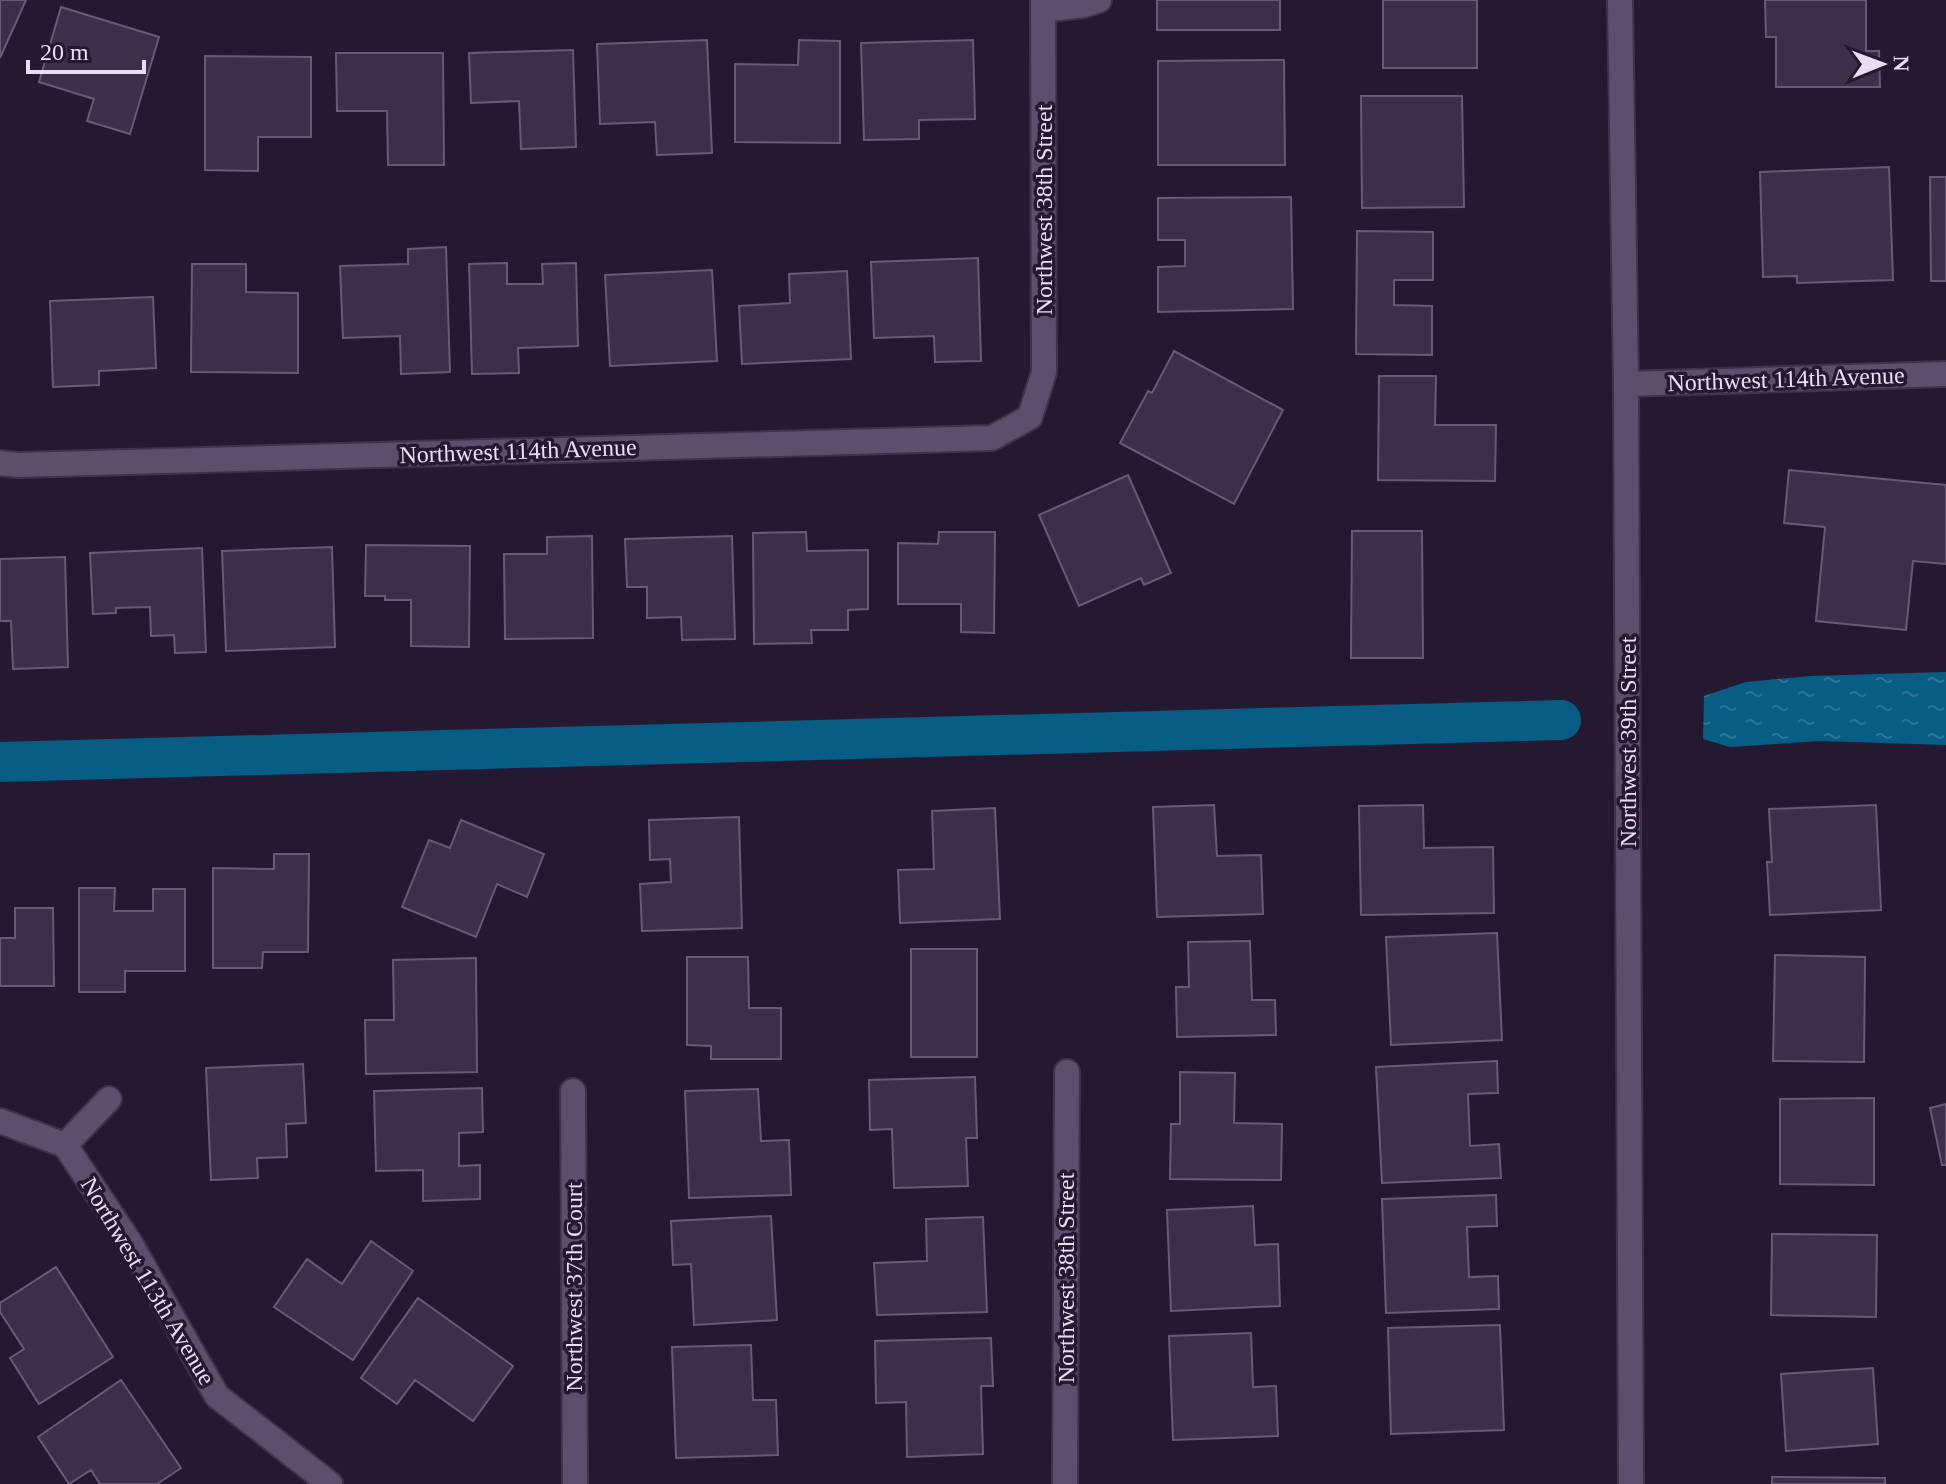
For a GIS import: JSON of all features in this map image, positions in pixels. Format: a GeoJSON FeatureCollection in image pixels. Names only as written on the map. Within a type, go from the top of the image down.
{"type":"FeatureCollection","features":[{"type":"Feature","properties":{"kind":"street"},"geometry":{"type":"LineString","coordinates":[[1043,5],[1084,5],[1099,0]]}},
{"type":"Feature","properties":{"kind":"street","name":"Northwest 39th Street"},"geometry":{"type":"LineString","coordinates":[[1620,0],[1626,384],[1631,1484]]}},
{"type":"Feature","properties":{"kind":"street","name":"Northwest 38th Street"},"geometry":{"type":"LineString","coordinates":[[1030,417],[1044,372],[1043,5]]}},
{"type":"Feature","properties":{"kind":"street","name":"Northwest 114th Avenue"},"geometry":{"type":"LineString","coordinates":[[1626,384],[1946,374]]}},
{"type":"Feature","properties":{"kind":"street","name":"Northwest 114th Avenue"},"geometry":{"type":"LineString","coordinates":[[0,463],[18,465],[992,438],[1030,417]]}},
{"type":"Feature","properties":{"kind":"street","name":"Northwest 38th Street"},"geometry":{"type":"LineString","coordinates":[[1065,1484],[1067,1072]]}},
{"type":"Feature","properties":{"kind":"street","name":"Northwest 37th Court"},"geometry":{"type":"LineString","coordinates":[[573,1091],[575,1484]]}},
{"type":"Feature","properties":{"kind":"street"},"geometry":{"type":"LineString","coordinates":[[0,1121],[65,1145],[109,1099]]}},
{"type":"Feature","properties":{"kind":"street","name":"Northwest 113th Avenue"},"geometry":{"type":"LineString","coordinates":[[65,1145],[130,1243],[217,1396],[330,1484]]}},
{"type":"Feature","properties":{"kind":"water"},"geometry":{"type":"Polygon","coordinates":[[[1946,672],[1946,745],[1819,741],[1730,747],[1703,739],[1704,696],[1746,682],[1811,676],[1946,672]]]}},
{"type":"Feature","properties":{"kind":"building"},"geometry":{"type":"Polygon","coordinates":[[[0,0],[26,0],[0,58],[0,0]]]}},
{"type":"Feature","properties":{"kind":"building"},"geometry":{"type":"Polygon","coordinates":[[[1157,0],[1280,0],[1280,30],[1157,30],[1157,0]]]}},
{"type":"Feature","properties":{"kind":"building"},"geometry":{"type":"Polygon","coordinates":[[[1383,0],[1477,0],[1477,68],[1383,68],[1383,0]]]}},
{"type":"Feature","properties":{"kind":"building"},"geometry":{"type":"Polygon","coordinates":[[[1765,0],[1866,0],[1866,51],[1879,51],[1880,87],[1776,87],[1776,37],[1766,37],[1765,0]]]}},
{"type":"Feature","properties":{"kind":"building"},"geometry":{"type":"Polygon","coordinates":[[[61,7],[159,37],[130,134],[87,121],[94,99],[39,82],[61,7]]]}},
{"type":"Feature","properties":{"kind":"building"},"geometry":{"type":"Polygon","coordinates":[[[707,40],[712,153],[657,155],[655,122],[600,124],[597,44],[707,40]]]}},
{"type":"Feature","properties":{"kind":"building"},"geometry":{"type":"Polygon","coordinates":[[[799,40],[840,41],[840,143],[735,142],[735,64],[798,65],[799,40]]]}},
{"type":"Feature","properties":{"kind":"building"},"geometry":{"type":"Polygon","coordinates":[[[973,40],[975,119],[919,120],[919,139],[864,140],[861,43],[973,40]]]}},
{"type":"Feature","properties":{"kind":"building"},"geometry":{"type":"Polygon","coordinates":[[[573,50],[576,147],[521,149],[519,101],[471,103],[469,53],[573,50]]]}},
{"type":"Feature","properties":{"kind":"building"},"geometry":{"type":"Polygon","coordinates":[[[336,53],[443,53],[444,165],[388,165],[387,111],[337,111],[336,53]]]}},
{"type":"Feature","properties":{"kind":"building"},"geometry":{"type":"Polygon","coordinates":[[[205,56],[311,57],[311,137],[258,137],[258,171],[205,170],[205,56]]]}},
{"type":"Feature","properties":{"kind":"building"},"geometry":{"type":"Polygon","coordinates":[[[1284,60],[1285,165],[1158,165],[1158,61],[1284,60]]]}},
{"type":"Feature","properties":{"kind":"building"},"geometry":{"type":"Polygon","coordinates":[[[1361,96],[1462,96],[1464,207],[1362,208],[1361,96]]]}},
{"type":"Feature","properties":{"kind":"building"},"geometry":{"type":"Polygon","coordinates":[[[1889,167],[1893,280],[1797,283],[1797,276],[1763,277],[1760,172],[1889,167]]]}},
{"type":"Feature","properties":{"kind":"building"},"geometry":{"type":"Polygon","coordinates":[[[1930,177],[1946,177],[1946,281],[1931,281],[1930,177]]]}},
{"type":"Feature","properties":{"kind":"building"},"geometry":{"type":"Polygon","coordinates":[[[1291,197],[1293,309],[1158,312],[1158,267],[1185,266],[1185,240],[1158,240],[1158,198],[1291,197]]]}},
{"type":"Feature","properties":{"kind":"building"},"geometry":{"type":"Polygon","coordinates":[[[1357,231],[1433,232],[1433,280],[1394,280],[1394,305],[1432,306],[1432,355],[1356,354],[1357,231]]]}},
{"type":"Feature","properties":{"kind":"building"},"geometry":{"type":"Polygon","coordinates":[[[446,247],[450,372],[401,374],[400,336],[343,338],[340,266],[408,264],[408,249],[446,247]]]}},
{"type":"Feature","properties":{"kind":"building"},"geometry":{"type":"Polygon","coordinates":[[[978,258],[981,361],[935,362],[934,336],[874,338],[871,262],[978,258]]]}},
{"type":"Feature","properties":{"kind":"building"},"geometry":{"type":"Polygon","coordinates":[[[507,263],[507,284],[543,284],[542,264],[576,263],[578,346],[518,348],[519,373],[472,374],[469,264],[507,263]]]}},
{"type":"Feature","properties":{"kind":"building"},"geometry":{"type":"Polygon","coordinates":[[[192,264],[246,264],[246,292],[298,293],[298,373],[191,372],[192,264]]]}},
{"type":"Feature","properties":{"kind":"building"},"geometry":{"type":"Polygon","coordinates":[[[712,270],[717,361],[610,366],[605,275],[712,270]]]}},
{"type":"Feature","properties":{"kind":"building"},"geometry":{"type":"Polygon","coordinates":[[[847,271],[851,359],[742,364],[739,306],[790,303],[789,274],[847,271]]]}},
{"type":"Feature","properties":{"kind":"building"},"geometry":{"type":"Polygon","coordinates":[[[153,297],[156,368],[99,371],[99,385],[53,387],[50,301],[153,297]]]}},
{"type":"Feature","properties":{"kind":"building"},"geometry":{"type":"Polygon","coordinates":[[[1174,351],[1283,410],[1234,504],[1120,443],[1174,351]]]}},
{"type":"Feature","properties":{"kind":"building"},"geometry":{"type":"Polygon","coordinates":[[[1379,376],[1436,376],[1435,425],[1496,425],[1495,481],[1378,480],[1379,376]]]}},
{"type":"Feature","properties":{"kind":"building"},"geometry":{"type":"Polygon","coordinates":[[[1789,470],[1946,485],[1946,564],[1913,561],[1906,630],[1816,621],[1825,527],[1784,523],[1789,470]]]}},
{"type":"Feature","properties":{"kind":"building"},"geometry":{"type":"Polygon","coordinates":[[[1128,475],[1171,573],[1144,585],[1141,578],[1079,606],[1039,515],[1128,475]]]}},
{"type":"Feature","properties":{"kind":"building"},"geometry":{"type":"Polygon","coordinates":[[[1352,531],[1422,531],[1423,658],[1351,658],[1352,531]]]}},
{"type":"Feature","properties":{"kind":"building"},"geometry":{"type":"Polygon","coordinates":[[[806,532],[807,551],[868,550],[868,609],[848,610],[848,630],[811,630],[812,643],[754,644],[753,533],[806,532]]]}},
{"type":"Feature","properties":{"kind":"building"},"geometry":{"type":"Polygon","coordinates":[[[939,532],[995,532],[994,633],[961,632],[961,604],[898,604],[898,543],[938,544],[939,532]]]}},
{"type":"Feature","properties":{"kind":"building"},"geometry":{"type":"Polygon","coordinates":[[[592,536],[593,638],[505,639],[504,554],[547,554],[547,537],[592,536]]]}},
{"type":"Feature","properties":{"kind":"building"},"geometry":{"type":"Polygon","coordinates":[[[732,536],[735,639],[682,640],[681,617],[647,618],[647,587],[627,587],[625,539],[732,536]]]}},
{"type":"Feature","properties":{"kind":"building"},"geometry":{"type":"Polygon","coordinates":[[[366,545],[470,546],[469,647],[411,646],[411,600],[365,596],[366,545]]]}},
{"type":"Feature","properties":{"kind":"building"},"geometry":{"type":"Polygon","coordinates":[[[332,547],[335,647],[226,651],[222,551],[332,547]]]}},
{"type":"Feature","properties":{"kind":"building"},"geometry":{"type":"Polygon","coordinates":[[[202,548],[206,652],[175,653],[174,635],[151,636],[150,607],[116,608],[116,613],[93,614],[90,553],[202,548]]]}},
{"type":"Feature","properties":{"kind":"building"},"geometry":{"type":"Polygon","coordinates":[[[65,557],[68,667],[13,669],[11,621],[0,621],[0,559],[65,557]]]}},
{"type":"Feature","properties":{"kind":"building"},"geometry":{"type":"Polygon","coordinates":[[[1214,805],[1217,856],[1261,855],[1263,914],[1157,917],[1153,807],[1214,805]]]}},
{"type":"Feature","properties":{"kind":"building"},"geometry":{"type":"Polygon","coordinates":[[[1423,805],[1424,848],[1493,847],[1494,913],[1361,915],[1359,806],[1423,805]]]}},
{"type":"Feature","properties":{"kind":"building"},"geometry":{"type":"Polygon","coordinates":[[[1876,805],[1881,910],[1770,915],[1767,862],[1772,862],[1769,809],[1876,805]]]}},
{"type":"Feature","properties":{"kind":"building"},"geometry":{"type":"Polygon","coordinates":[[[995,808],[1000,919],[900,923],[898,870],[934,869],[932,811],[995,808]]]}},
{"type":"Feature","properties":{"kind":"building"},"geometry":{"type":"Polygon","coordinates":[[[739,817],[742,928],[642,931],[640,884],[671,882],[670,859],[650,860],[649,820],[739,817]]]}},
{"type":"Feature","properties":{"kind":"building"},"geometry":{"type":"Polygon","coordinates":[[[461,820],[544,854],[527,897],[497,884],[476,937],[402,907],[429,840],[450,848],[461,820]]]}},
{"type":"Feature","properties":{"kind":"building"},"geometry":{"type":"Polygon","coordinates":[[[274,854],[309,854],[308,952],[263,952],[262,968],[213,968],[213,868],[274,869],[274,854]]]}},
{"type":"Feature","properties":{"kind":"building"},"geometry":{"type":"Polygon","coordinates":[[[79,888],[115,888],[114,911],[153,911],[153,889],[185,889],[185,971],[125,971],[125,992],[79,992],[79,888]]]}},
{"type":"Feature","properties":{"kind":"building"},"geometry":{"type":"Polygon","coordinates":[[[15,908],[53,908],[54,986],[0,986],[0,938],[15,938],[15,908]]]}},
{"type":"Feature","properties":{"kind":"building"},"geometry":{"type":"Polygon","coordinates":[[[1497,933],[1502,1040],[1391,1045],[1386,937],[1497,933]]]}},
{"type":"Feature","properties":{"kind":"building"},"geometry":{"type":"Polygon","coordinates":[[[1250,941],[1252,1000],[1275,1000],[1276,1035],[1177,1037],[1176,987],[1189,987],[1188,942],[1250,941]]]}},
{"type":"Feature","properties":{"kind":"building"},"geometry":{"type":"Polygon","coordinates":[[[911,949],[977,949],[977,1057],[911,1057],[911,949]]]}},
{"type":"Feature","properties":{"kind":"building"},"geometry":{"type":"Polygon","coordinates":[[[1775,955],[1865,957],[1864,1062],[1773,1061],[1775,955]]]}},
{"type":"Feature","properties":{"kind":"building"},"geometry":{"type":"Polygon","coordinates":[[[687,957],[748,957],[749,1008],[781,1008],[781,1059],[711,1059],[711,1046],[687,1045],[687,957]]]}},
{"type":"Feature","properties":{"kind":"building"},"geometry":{"type":"Polygon","coordinates":[[[476,958],[477,1072],[366,1074],[365,1020],[394,1020],[393,960],[476,958]]]}},
{"type":"Feature","properties":{"kind":"building"},"geometry":{"type":"Polygon","coordinates":[[[1497,1061],[1498,1093],[1468,1094],[1470,1146],[1499,1144],[1501,1178],[1382,1183],[1376,1067],[1497,1061]]]}},
{"type":"Feature","properties":{"kind":"building"},"geometry":{"type":"Polygon","coordinates":[[[303,1064],[306,1123],[286,1124],[287,1157],[257,1158],[258,1178],[211,1180],[206,1068],[303,1064]]]}},
{"type":"Feature","properties":{"kind":"building"},"geometry":{"type":"Polygon","coordinates":[[[1180,1072],[1235,1073],[1234,1123],[1282,1124],[1281,1180],[1170,1179],[1171,1124],[1180,1124],[1180,1072]]]}},
{"type":"Feature","properties":{"kind":"building"},"geometry":{"type":"Polygon","coordinates":[[[975,1077],[977,1138],[966,1138],[968,1186],[894,1188],[892,1129],[870,1130],[869,1080],[975,1077]]]}},
{"type":"Feature","properties":{"kind":"building"},"geometry":{"type":"Polygon","coordinates":[[[482,1088],[483,1132],[459,1133],[459,1166],[480,1165],[480,1199],[423,1201],[423,1170],[376,1171],[374,1091],[482,1088]]]}},
{"type":"Feature","properties":{"kind":"building"},"geometry":{"type":"Polygon","coordinates":[[[758,1089],[761,1141],[789,1140],[791,1195],[689,1198],[685,1091],[758,1089]]]}},
{"type":"Feature","properties":{"kind":"building"},"geometry":{"type":"Polygon","coordinates":[[[1874,1098],[1874,1185],[1780,1184],[1780,1099],[1874,1098]]]}},
{"type":"Feature","properties":{"kind":"building"},"geometry":{"type":"Polygon","coordinates":[[[1946,1104],[1946,1165],[1942,1165],[1930,1108],[1946,1104]]]}},
{"type":"Feature","properties":{"kind":"building"},"geometry":{"type":"Polygon","coordinates":[[[1496,1195],[1497,1226],[1467,1227],[1469,1277],[1498,1276],[1499,1309],[1386,1313],[1382,1199],[1496,1195]]]}},
{"type":"Feature","properties":{"kind":"building"},"geometry":{"type":"Polygon","coordinates":[[[1253,1206],[1255,1245],[1278,1244],[1280,1306],[1171,1311],[1167,1210],[1253,1206]]]}},
{"type":"Feature","properties":{"kind":"building"},"geometry":{"type":"Polygon","coordinates":[[[771,1216],[777,1320],[694,1325],[691,1264],[673,1265],[671,1221],[771,1216]]]}},
{"type":"Feature","properties":{"kind":"building"},"geometry":{"type":"Polygon","coordinates":[[[983,1217],[987,1312],[877,1315],[874,1263],[927,1261],[926,1219],[983,1217]]]}},
{"type":"Feature","properties":{"kind":"building"},"geometry":{"type":"Polygon","coordinates":[[[1772,1234],[1877,1235],[1876,1317],[1771,1315],[1772,1234]]]}},
{"type":"Feature","properties":{"kind":"building"},"geometry":{"type":"Polygon","coordinates":[[[371,1241],[413,1271],[353,1360],[274,1307],[307,1259],[342,1284],[371,1241]]]}},
{"type":"Feature","properties":{"kind":"building"},"geometry":{"type":"Polygon","coordinates":[[[56,1267],[113,1357],[39,1404],[10,1358],[24,1349],[0,1312],[0,1303],[56,1267]]]}},
{"type":"Feature","properties":{"kind":"building"},"geometry":{"type":"Polygon","coordinates":[[[418,1298],[513,1366],[473,1421],[415,1380],[397,1404],[361,1378],[418,1298]]]}},
{"type":"Feature","properties":{"kind":"building"},"geometry":{"type":"Polygon","coordinates":[[[1500,1325],[1504,1430],[1391,1434],[1388,1328],[1500,1325]]]}},
{"type":"Feature","properties":{"kind":"building"},"geometry":{"type":"Polygon","coordinates":[[[1251,1333],[1253,1387],[1276,1386],[1278,1436],[1173,1440],[1169,1336],[1251,1333]]]}},
{"type":"Feature","properties":{"kind":"building"},"geometry":{"type":"Polygon","coordinates":[[[991,1338],[993,1386],[981,1386],[983,1454],[907,1457],[906,1402],[876,1403],[875,1341],[991,1338]]]}},
{"type":"Feature","properties":{"kind":"building"},"geometry":{"type":"Polygon","coordinates":[[[751,1345],[753,1400],[776,1400],[778,1455],[676,1458],[672,1347],[751,1345]]]}},
{"type":"Feature","properties":{"kind":"building"},"geometry":{"type":"Polygon","coordinates":[[[1873,1368],[1878,1444],[1786,1451],[1781,1374],[1873,1368]]]}},
{"type":"Feature","properties":{"kind":"building"},"geometry":{"type":"Polygon","coordinates":[[[121,1380],[181,1468],[157,1484],[100,1484],[91,1470],[69,1484],[38,1437],[121,1380]]]}},
{"type":"Feature","properties":{"kind":"building"},"geometry":{"type":"Polygon","coordinates":[[[1772,1477],[1885,1478],[1885,1484],[1772,1484],[1772,1477]]]}},
{"type":"Feature","properties":{"kind":"waterway"},"geometry":{"type":"LineString","coordinates":[[0,762],[1561,720]]}}]}
